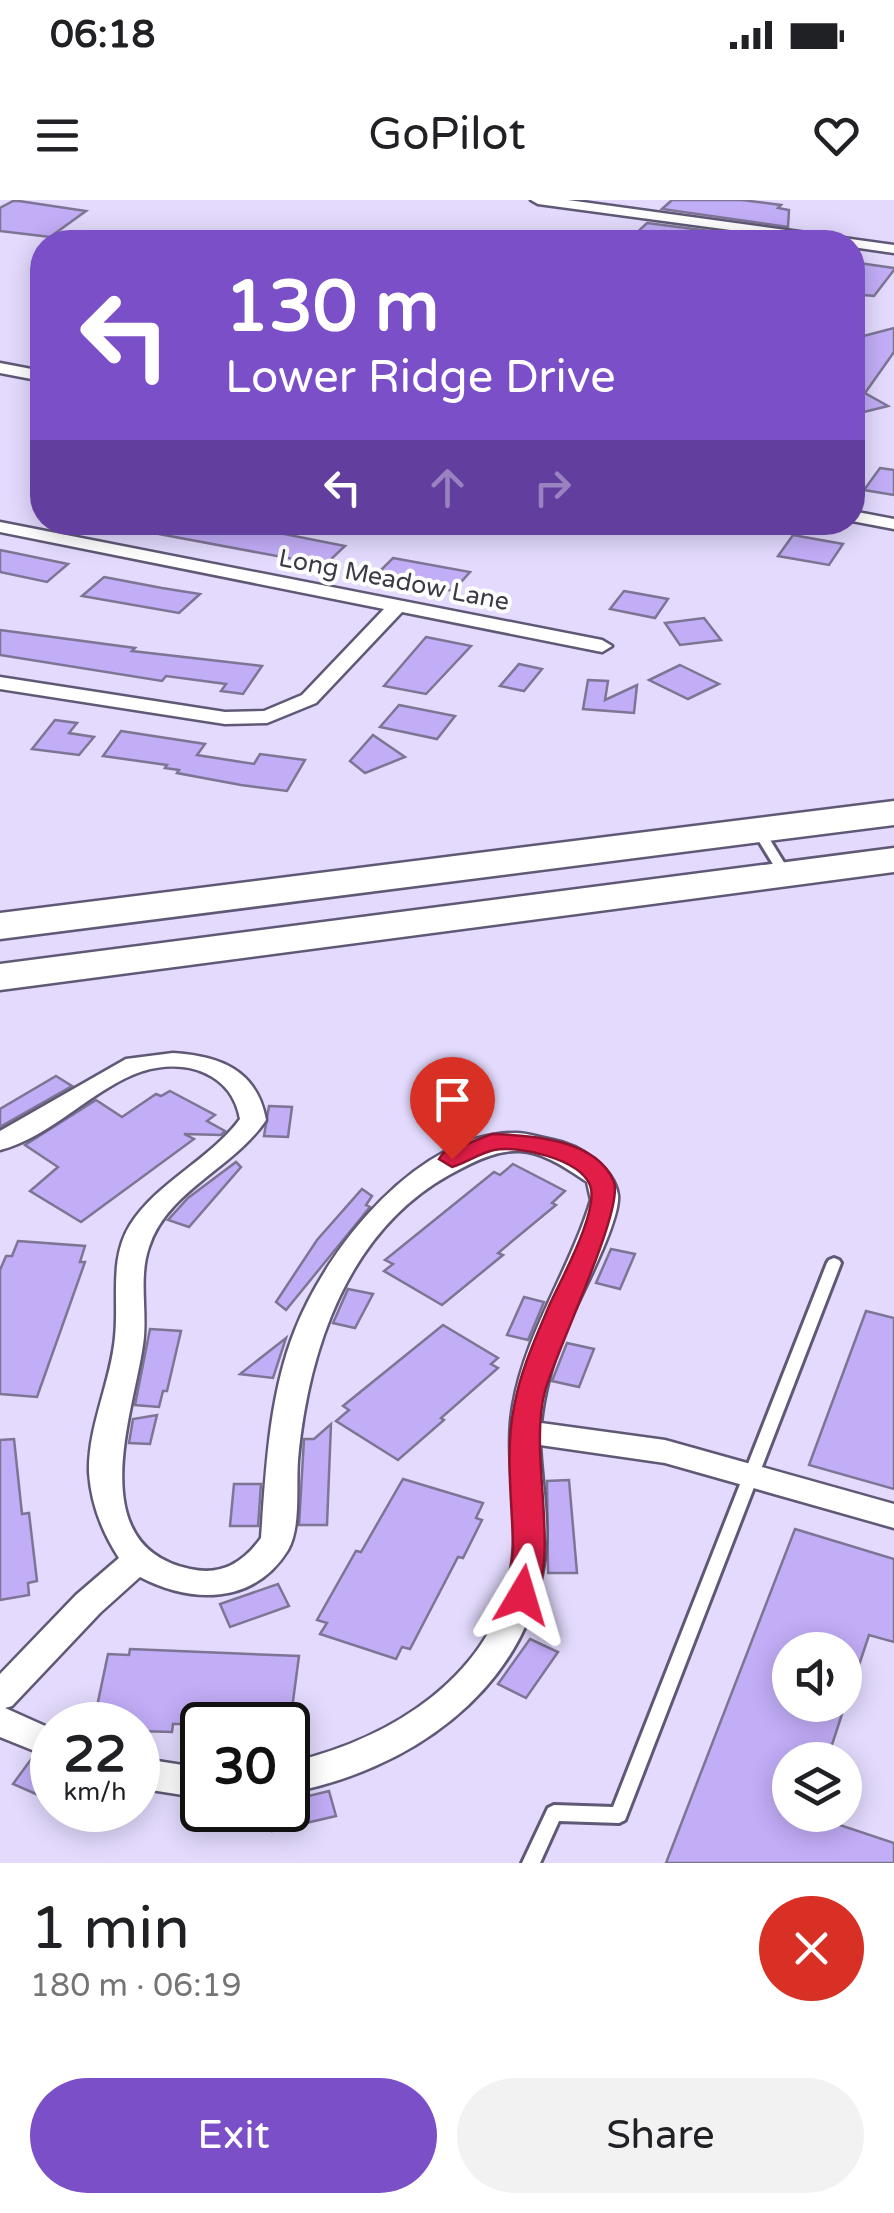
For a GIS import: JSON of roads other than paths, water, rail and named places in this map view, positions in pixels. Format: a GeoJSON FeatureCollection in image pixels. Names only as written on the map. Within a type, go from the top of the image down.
{"type":"FeatureCollection","features":[{"type":"Feature","properties":{"kind":"highway"},"geometry":{"type":"LineString","coordinates":[[0,926],[894,813]]}},
{"type":"Feature","properties":{"kind":"highway"},"geometry":{"type":"LineString","coordinates":[[0,977],[894,860]]}},
{"type":"Feature","properties":{"kind":"street"},"geometry":{"type":"LineString","coordinates":[[538,200],[755,230]]}},
{"type":"Feature","properties":{"kind":"street"},"geometry":{"type":"LineString","coordinates":[[865,245],[894,249]]}},
{"type":"Feature","properties":{"kind":"street"},"geometry":{"type":"LineString","coordinates":[[0,368],[30,374]]}},
{"type":"Feature","properties":{"kind":"street"},"geometry":{"type":"LineString","coordinates":[[865,518],[894,524]]}},
{"type":"Feature","properties":{"kind":"street","name":"Long Meadow Lane"},"geometry":{"type":"LineString","coordinates":[[0,527],[30,533]]}},
{"type":"Feature","properties":{"kind":"street","name":"Long Meadow Lane"},"geometry":{"type":"LineString","coordinates":[[40,535],[602,646]]}},
{"type":"Feature","properties":{"kind":"street"},"geometry":{"type":"LineString","coordinates":[[0,683],[224,718],[268,717],[309,699],[397,606]]}},
{"type":"Feature","properties":{"kind":"street"},"geometry":{"type":"LineString","coordinates":[[0,1142],[120,1071],[156,1060],[180,1060],[219,1069],[235,1077],[253,1104],[254,1120],[246,1134],[167,1199],[145,1224],[133,1250],[128,1344],[105,1462],[109,1499],[139,1559],[170,1576],[207,1584],[244,1576],[267,1558],[277,1540],[294,1377],[326,1294],[392,1207],[452,1159],[492,1142],[533,1143],[574,1157],[600,1178],[605,1200],[542,1354],[530,1395],[524,1433],[528,1562],[515,1613],[491,1658],[459,1694],[422,1724],[348,1762],[310,1772]]}},
{"type":"Feature","properties":{"kind":"street"},"geometry":{"type":"LineString","coordinates":[[524,1433],[602,1440],[751,1475],[894,1516]]}},
{"type":"Feature","properties":{"kind":"street"},"geometry":{"type":"LineString","coordinates":[[0,1696],[88,1604],[139,1559]]}},
{"type":"Feature","properties":{"kind":"street"},"geometry":{"type":"LineString","coordinates":[[0,1721],[30,1734]]}},
{"type":"Feature","properties":{"kind":"lane"},"geometry":{"type":"LineString","coordinates":[[758,830],[785,874]]}},
{"type":"Feature","properties":{"kind":"lane"},"geometry":{"type":"LineString","coordinates":[[531,1863],[554,1813],[619,1815],[834,1264]]}}]}
